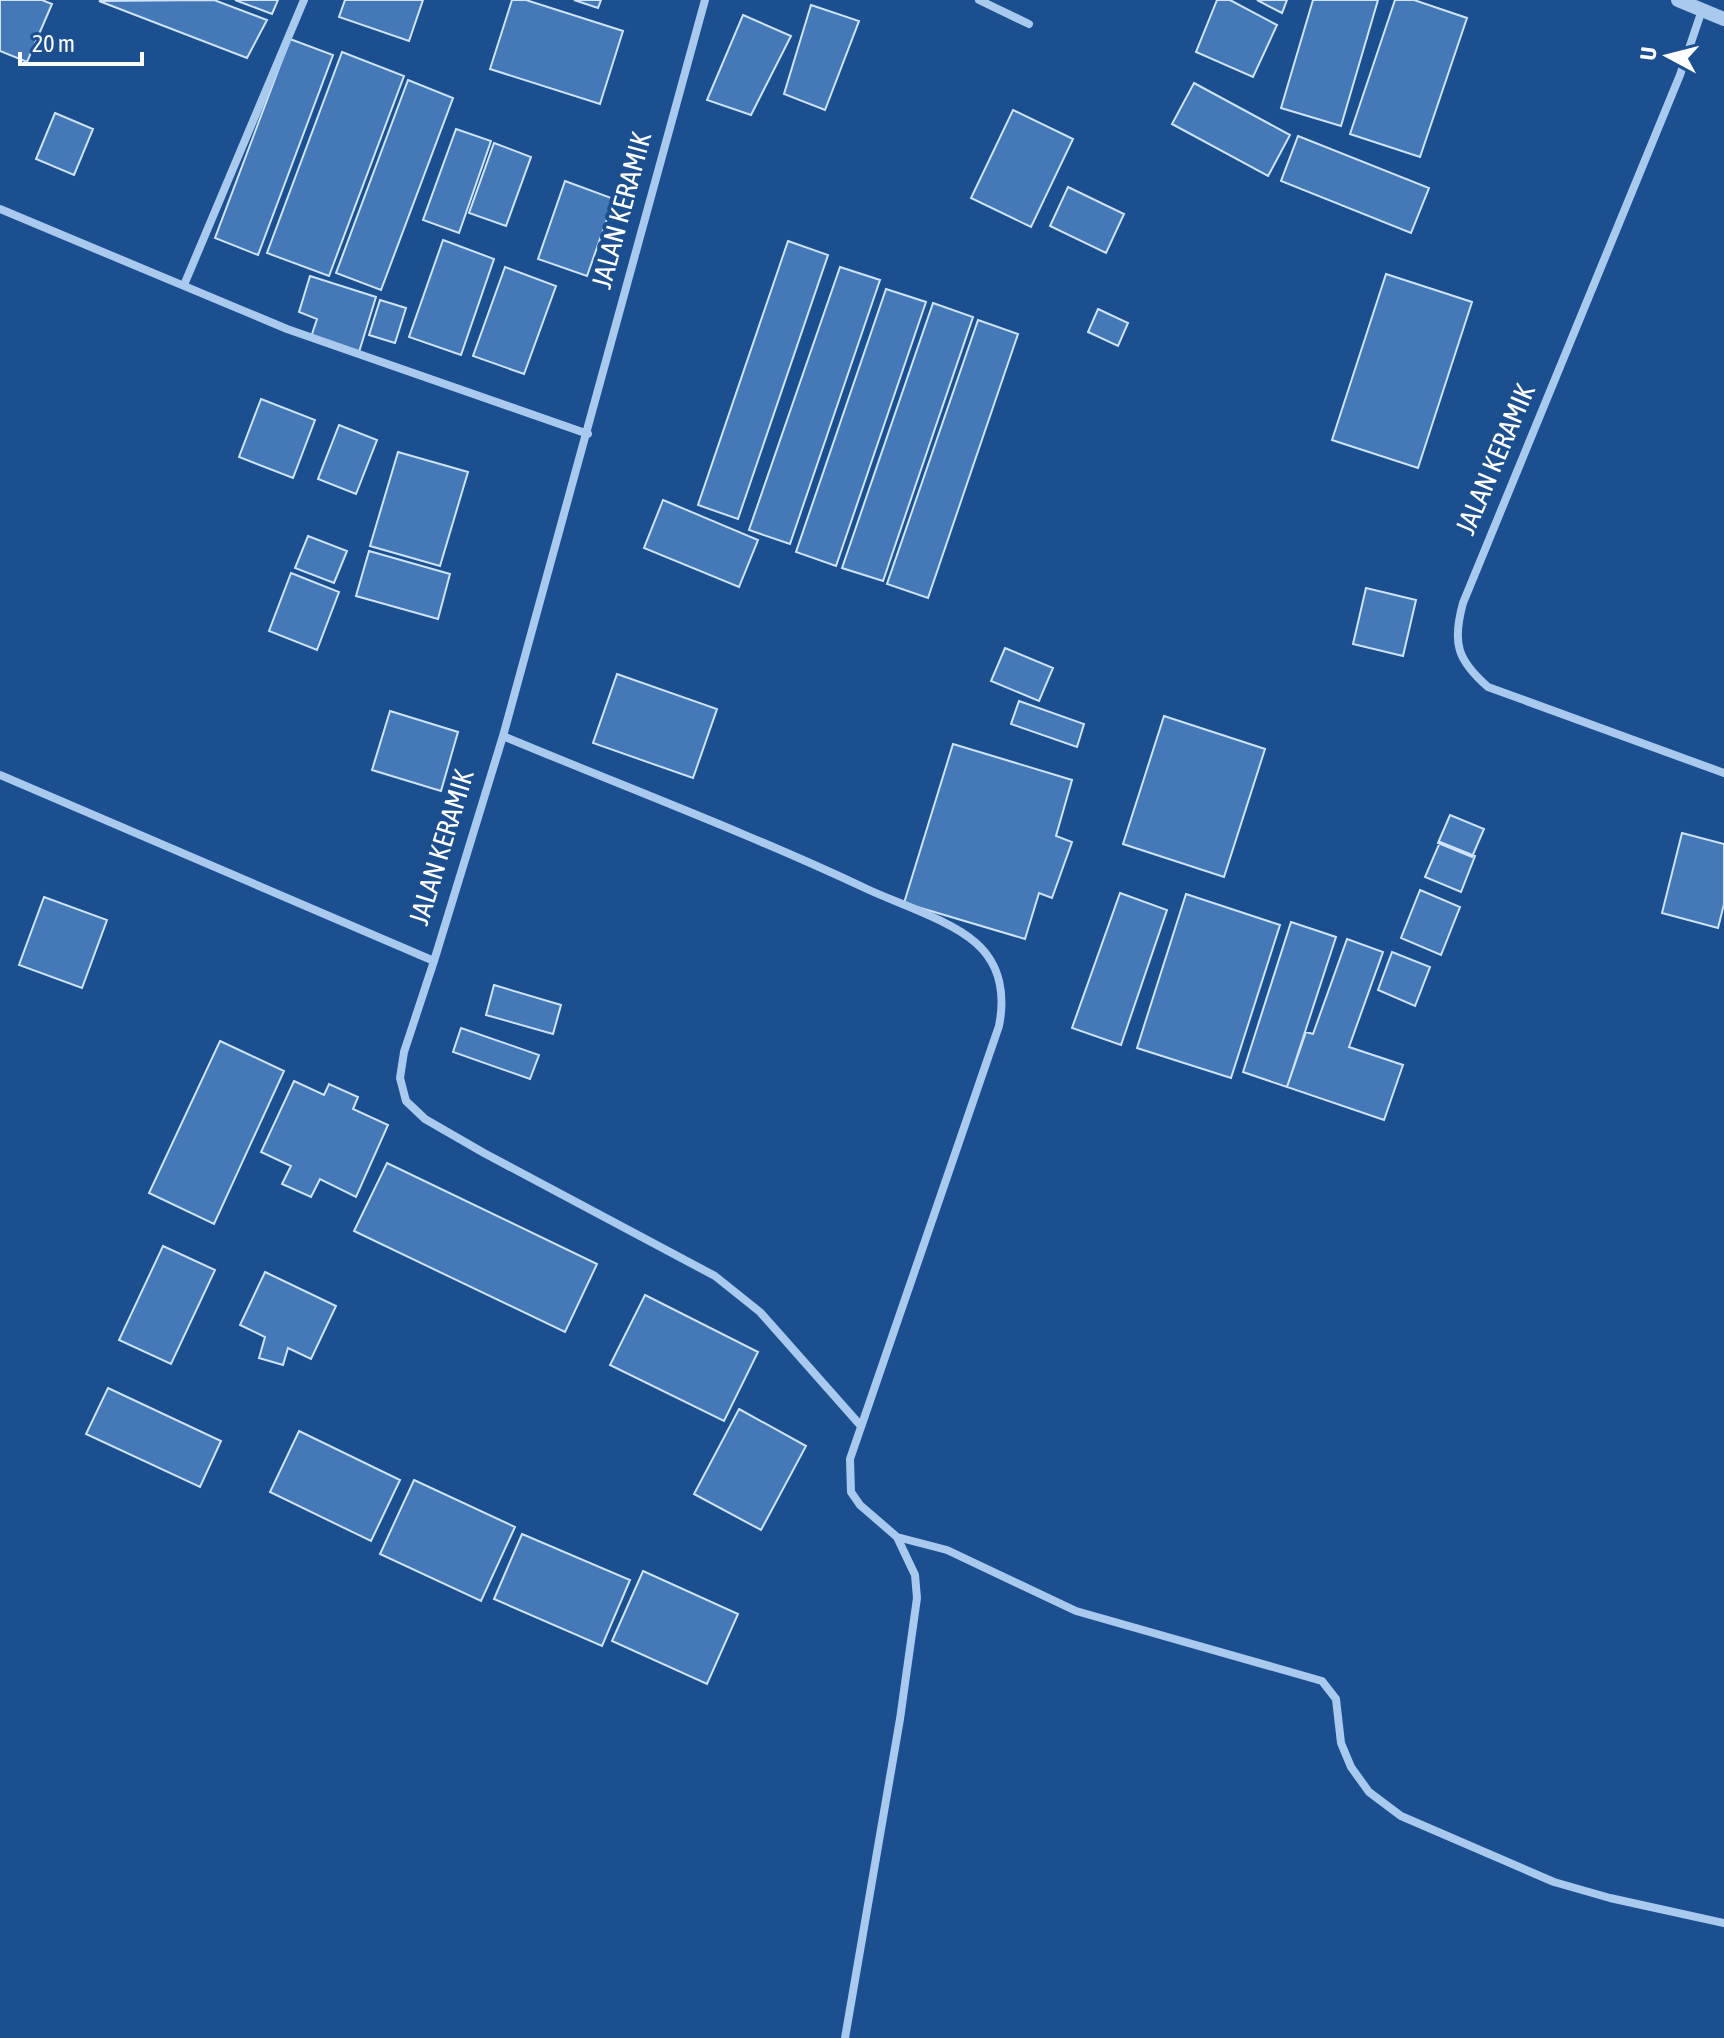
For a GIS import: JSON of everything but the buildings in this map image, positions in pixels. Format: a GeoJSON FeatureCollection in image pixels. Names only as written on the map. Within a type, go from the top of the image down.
{"type":"FeatureCollection","features":[{"type":"Feature","properties":{"kind":"street"},"geometry":{"type":"LineString","coordinates":[[184,285],[304,0]]}},
{"type":"Feature","properties":{"kind":"street","name":"JALAN KERAMIK"},"geometry":{"type":"LineString","coordinates":[[0,775],[434,961],[503,736],[705,0]]}},
{"type":"Feature","properties":{"kind":"street"},"geometry":{"type":"LineString","coordinates":[[979,0],[1029,24]]}},
{"type":"Feature","properties":{"kind":"street"},"geometry":{"type":"LineString","coordinates":[[1678,0],[1724,19]]}},
{"type":"Feature","properties":{"kind":"street","name":"JALAN KERAMIK"},"geometry":{"type":"LineString","coordinates":[[1702,10],[1674,90],[1463,603],[1456,629],[1458,650],[1468,670],[1488,687],[1724,773]]}},
{"type":"Feature","properties":{"kind":"street"},"geometry":{"type":"LineString","coordinates":[[0,209],[287,329],[588,434]]}},
{"type":"Feature","properties":{"kind":"street"},"geometry":{"type":"LineString","coordinates":[[503,736],[810,862],[962,935],[975,942],[990,959],[1001,983],[1003,1006],[999,1026],[850,1459],[851,1492],[860,1505],[897,1537],[915,1575],[917,1598],[900,1719],[845,2038]]}},
{"type":"Feature","properties":{"kind":"street"},"geometry":{"type":"LineString","coordinates":[[434,961],[404,1052],[400,1078],[406,1101],[425,1119],[449,1133],[715,1276],[760,1312],[861,1426]]}},
{"type":"Feature","properties":{"kind":"street"},"geometry":{"type":"LineString","coordinates":[[897,1537],[947,1550],[1076,1611],[1322,1681],[1336,1699],[1341,1743],[1351,1767],[1369,1792],[1401,1816],[1554,1882],[1610,1898],[1724,1923]]}}]}
